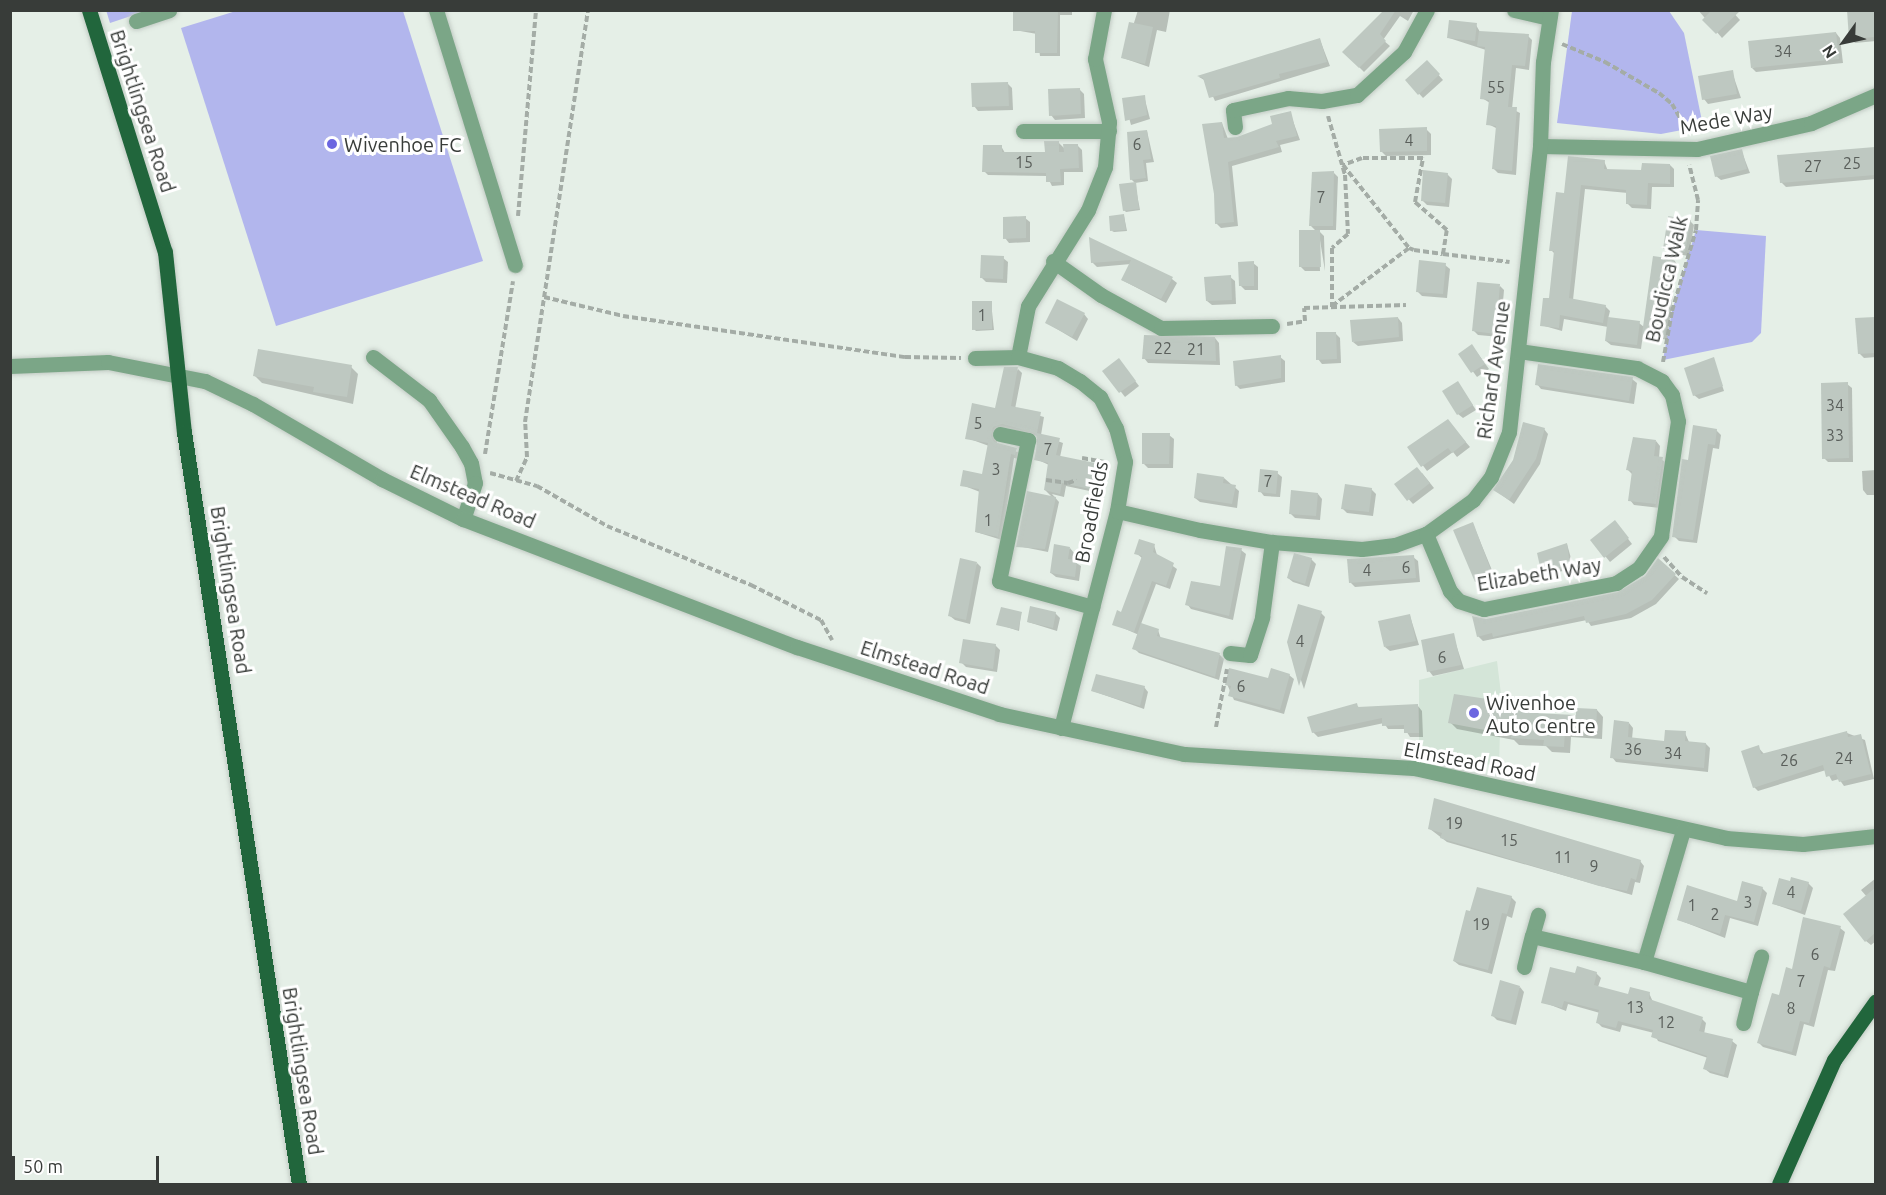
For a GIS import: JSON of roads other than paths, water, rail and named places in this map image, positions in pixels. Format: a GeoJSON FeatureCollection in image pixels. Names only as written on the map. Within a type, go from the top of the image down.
{"type":"FeatureCollection","features":[{"type":"Feature","properties":{"kind":"main road","name":"Brightlingsea Road"},"geometry":{"type":"LineString","coordinates":[[89,10],[165,252],[184,432],[299,1185]]}},
{"type":"Feature","properties":{"kind":"main road"},"geometry":{"type":"LineString","coordinates":[[1779,1185],[1834,1060],[1875,1001]]}},
{"type":"Feature","properties":{"kind":"street"},"geometry":{"type":"LineString","coordinates":[[136,21],[169,10]]}},
{"type":"Feature","properties":{"kind":"street"},"geometry":{"type":"LineString","coordinates":[[436,10],[515,265]]}},
{"type":"Feature","properties":{"kind":"street"},"geometry":{"type":"LineString","coordinates":[[1018,357],[1028,306],[1096,192],[1105,167],[1109,131],[1095,59],[1104,10]]}},
{"type":"Feature","properties":{"kind":"street"},"geometry":{"type":"LineString","coordinates":[[1235,127],[1233,110],[1288,98],[1322,101],[1357,95],[1369,87],[1404,52],[1427,10]]}},
{"type":"Feature","properties":{"kind":"street"},"geometry":{"type":"LineString","coordinates":[[1514,10],[1550,14]]}},
{"type":"Feature","properties":{"kind":"street","name":"Richard Avenue"},"geometry":{"type":"LineString","coordinates":[[1117,511],[1200,530],[1272,542],[1362,549],[1395,545],[1426,534],[1452,518],[1491,477],[1509,432],[1540,146],[1546,42],[1550,14]]}},
{"type":"Feature","properties":{"kind":"street","name":"Mede Way"},"geometry":{"type":"LineString","coordinates":[[1540,146],[1691,149],[1811,123],[1875,95]]}},
{"type":"Feature","properties":{"kind":"street"},"geometry":{"type":"LineString","coordinates":[[1023,131],[1109,131]]}},
{"type":"Feature","properties":{"kind":"street"},"geometry":{"type":"LineString","coordinates":[[1053,261],[1101,295],[1161,328],[1272,326]]}},
{"type":"Feature","properties":{"kind":"street","name":"Elizabeth Way"},"geometry":{"type":"LineString","coordinates":[[1426,534],[1450,591],[1459,601],[1484,609],[1616,583],[1638,568],[1655,548],[1666,523],[1678,421],[1672,395],[1662,381],[1636,368],[1519,351]]}},
{"type":"Feature","properties":{"kind":"street"},"geometry":{"type":"LineString","coordinates":[[373,357],[429,400],[467,455],[475,483],[463,519]]}},
{"type":"Feature","properties":{"kind":"street","name":"Broadfields"},"geometry":{"type":"LineString","coordinates":[[975,358],[1018,357],[1058,368],[1100,397],[1116,428],[1124,467],[1117,511],[1061,728]]}},
{"type":"Feature","properties":{"kind":"street","name":"Elmstead Road"},"geometry":{"type":"LineString","coordinates":[[10,366],[108,362],[179,374],[253,404],[382,479],[463,519],[797,647],[999,714],[1184,753],[1414,768],[1683,830],[1771,844],[1837,842],[1875,836]]}},
{"type":"Feature","properties":{"kind":"street"},"geometry":{"type":"LineString","coordinates":[[1000,434],[1028,440],[999,581],[1092,607]]}},
{"type":"Feature","properties":{"kind":"street"},"geometry":{"type":"LineString","coordinates":[[1230,653],[1250,655],[1262,617],[1272,542]]}},
{"type":"Feature","properties":{"kind":"street"},"geometry":{"type":"LineString","coordinates":[[1644,962],[1683,830]]}},
{"type":"Feature","properties":{"kind":"street"},"geometry":{"type":"LineString","coordinates":[[1524,967],[1538,915]]}},
{"type":"Feature","properties":{"kind":"street"},"geometry":{"type":"LineString","coordinates":[[1532,936],[1644,962],[1752,992]]}},
{"type":"Feature","properties":{"kind":"street"},"geometry":{"type":"LineString","coordinates":[[1743,1023],[1761,956]]}},
{"type":"Feature","properties":{"kind":"place","name":"Wivenhoe FC"},"geometry":{"type":"Point","coordinates":[332,144]}},
{"type":"Feature","properties":{"kind":"place","name":"Wivenhoe Auto Centre"},"geometry":{"type":"Point","coordinates":[1474,713]}}]}
